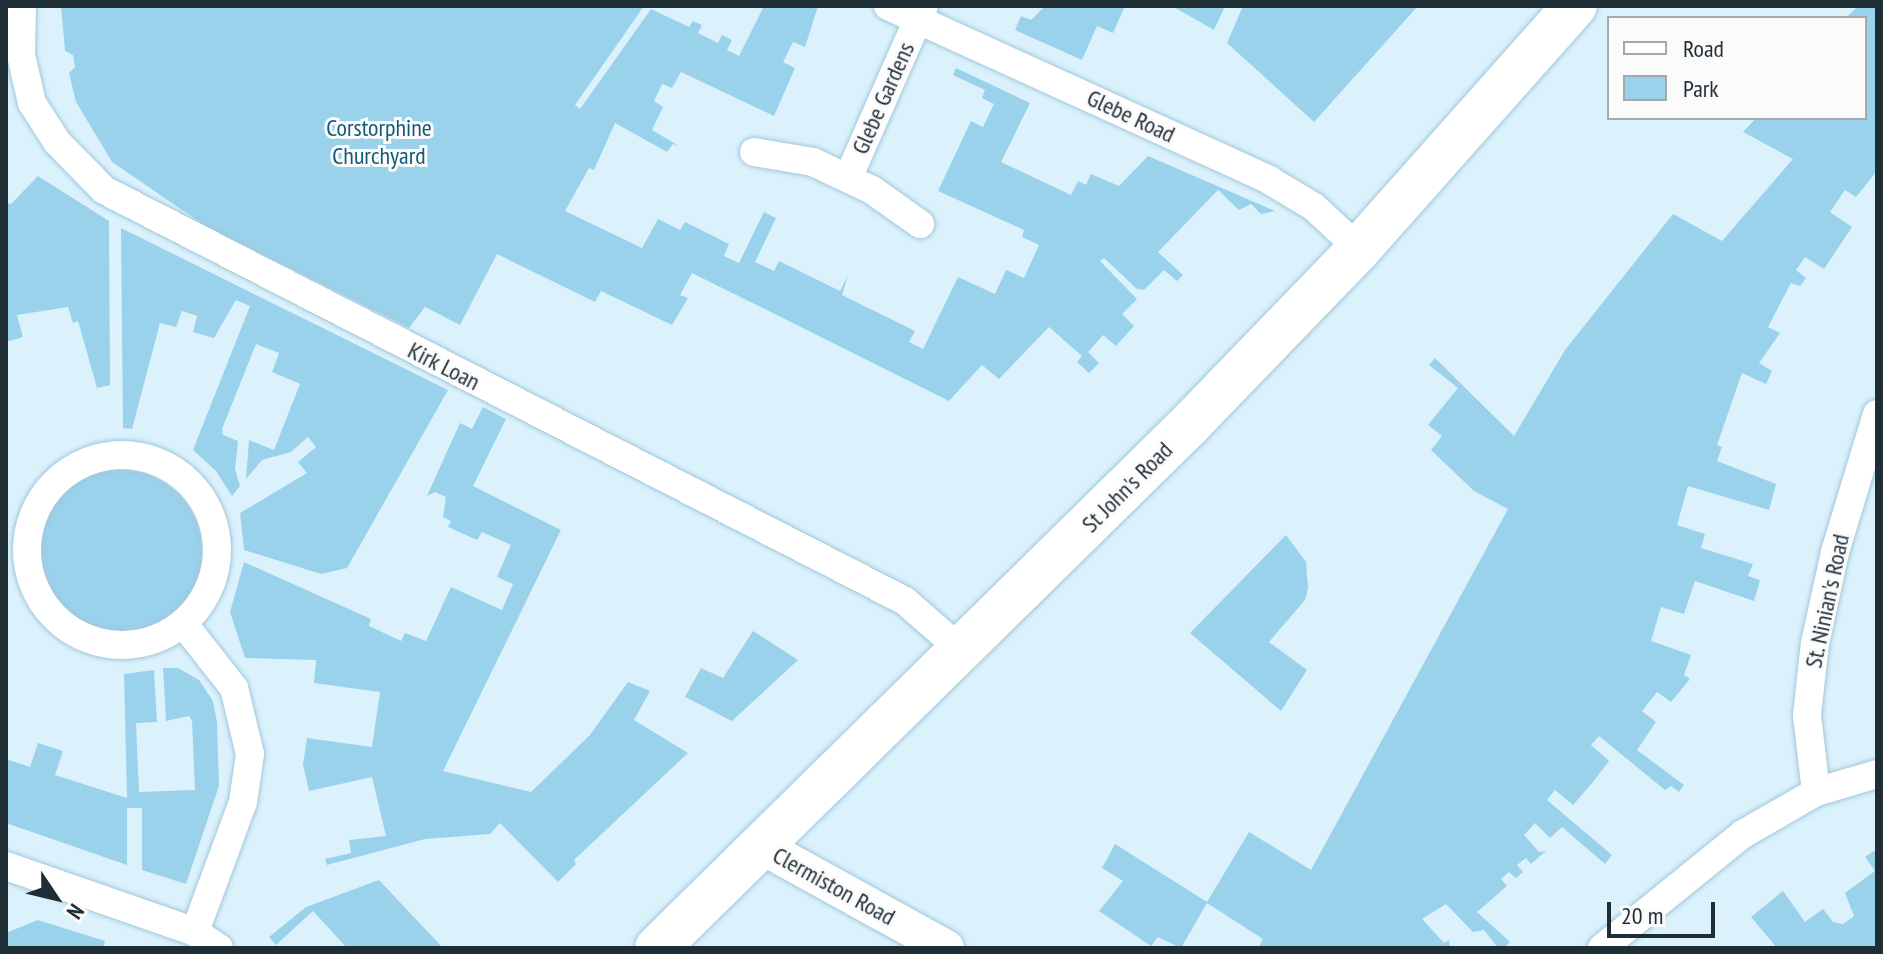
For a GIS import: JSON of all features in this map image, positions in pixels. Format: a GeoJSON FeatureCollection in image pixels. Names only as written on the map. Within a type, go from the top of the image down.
{"type":"FeatureCollection","features":[{"type":"Feature","properties":{"kind":"main road","name":"St John's Road"},"geometry":{"type":"LineString","coordinates":[[657,948],[963,652],[1359,249],[1575,6]]}},
{"type":"Feature","properties":{"kind":"street","name":"Kirk Loan"},"geometry":{"type":"LineString","coordinates":[[22,6],[22,64],[38,115],[78,168],[119,200],[905,601],[963,652]]}},
{"type":"Feature","properties":{"kind":"street","name":"Glebe Road"},"geometry":{"type":"LineString","coordinates":[[888,6],[921,13],[1269,180],[1314,207],[1359,249]]}},
{"type":"Feature","properties":{"kind":"street","name":"Glebe Gardens"},"geometry":{"type":"LineString","coordinates":[[848,178],[921,13]]}},
{"type":"Feature","properties":{"kind":"street","name":"Glebe Gardens"},"geometry":{"type":"LineString","coordinates":[[754,152],[813,162],[848,178],[920,224]]}},
{"type":"Feature","properties":{"kind":"street","name":"St. Ninian's Road"},"geometry":{"type":"LineString","coordinates":[[1816,792],[1807,715],[1815,643],[1835,552],[1877,414]]}},
{"type":"Feature","properties":{"kind":"street"},"geometry":{"type":"LineString","coordinates":[[117,455],[143,457],[189,482],[210,515],[217,554],[207,591],[183,623],[160,638],[133,645],[105,644],[79,635],[48,609],[29,572],[27,544],[46,493],[65,473],[90,460],[117,455]]}},
{"type":"Feature","properties":{"kind":"street"},"geometry":{"type":"LineString","coordinates":[[183,623],[234,688],[250,754],[243,802],[195,932]]}},
{"type":"Feature","properties":{"kind":"street"},"geometry":{"type":"LineString","coordinates":[[1602,948],[1743,834],[1816,792],[1877,774]]}},
{"type":"Feature","properties":{"kind":"street","name":"Clermiston Road"},"geometry":{"type":"LineString","coordinates":[[763,847],[946,948]]}},
{"type":"Feature","properties":{"kind":"street"},"geometry":{"type":"LineString","coordinates":[[6,866],[195,932],[219,948]]}},
{"type":"Feature","properties":{"kind":"green space","name":"Corstorphine Churchyard"},"geometry":{"type":"Polygon","coordinates":[[[61,6],[644,6],[575,105],[580,109],[651,9],[689,27],[693,21],[702,25],[698,33],[718,43],[722,35],[732,40],[727,50],[739,56],[764,6],[818,6],[805,47],[793,42],[783,62],[795,68],[774,116],[681,72],[672,88],[662,84],[654,101],[663,107],[652,130],[679,146],[673,144],[667,152],[615,123],[594,170],[589,168],[565,211],[642,248],[658,219],[680,230],[685,222],[729,244],[724,256],[739,263],[764,212],[776,218],[755,262],[774,271],[779,261],[840,291],[848,275],[842,295],[915,331],[909,342],[923,349],[958,277],[995,294],[1006,270],[1024,278],[1039,245],[1022,237],[1024,230],[938,191],[971,121],[983,127],[994,104],[982,98],[985,90],[953,75],[956,68],[1030,103],[1001,162],[1071,195],[1078,181],[1086,185],[1091,174],[1119,186],[1148,156],[1275,211],[1261,214],[1251,204],[1239,210],[1218,190],[1158,252],[1183,275],[1177,281],[1164,270],[1144,290],[1137,289],[1104,258],[1100,261],[1137,299],[1122,314],[1134,326],[1116,346],[1103,335],[1088,352],[1099,363],[1089,373],[1077,362],[1082,356],[1049,327],[999,379],[982,365],[949,401],[692,273],[680,295],[688,298],[672,325],[601,291],[595,302],[497,254],[460,325],[425,307],[409,328],[207,227],[112,162],[76,102],[69,73],[75,67],[73,55],[65,51],[61,6]]]}},
{"type":"Feature","properties":{"kind":"green space"},"geometry":{"type":"Polygon","coordinates":[[[1045,6],[1125,6],[1113,33],[1097,26],[1082,60],[1015,30],[1021,16],[1031,20],[1045,6]]]}},
{"type":"Feature","properties":{"kind":"green space"},"geometry":{"type":"Polygon","coordinates":[[[1172,6],[1225,6],[1214,30],[1172,6]]]}},
{"type":"Feature","properties":{"kind":"green space"},"geometry":{"type":"Polygon","coordinates":[[[1243,6],[1418,6],[1314,122],[1227,43],[1243,6]]]}},
{"type":"Feature","properties":{"kind":"green space"},"geometry":{"type":"Polygon","coordinates":[[[1858,6],[1877,6],[1877,171],[1856,197],[1845,190],[1830,212],[1852,227],[1824,269],[1805,257],[1796,270],[1806,278],[1800,286],[1791,283],[1768,327],[1780,333],[1759,363],[1772,371],[1766,384],[1742,373],[1717,445],[1722,447],[1717,461],[1776,484],[1769,510],[1688,486],[1677,525],[1705,534],[1701,548],[1753,564],[1748,576],[1760,580],[1754,601],[1695,581],[1684,614],[1661,607],[1651,641],[1691,655],[1684,675],[1690,679],[1671,702],[1657,692],[1642,711],[1656,722],[1637,750],[1684,785],[1679,792],[1671,786],[1665,790],[1599,736],[1591,745],[1609,761],[1593,782],[1573,805],[1555,790],[1547,800],[1612,855],[1605,864],[1562,827],[1550,838],[1535,823],[1524,835],[1539,852],[1546,851],[1531,864],[1526,858],[1517,865],[1523,872],[1516,878],[1509,872],[1501,879],[1507,886],[1477,912],[1510,942],[1504,948],[1498,948],[1484,930],[1473,932],[1446,904],[1422,919],[1444,943],[1449,940],[1450,948],[1258,948],[1263,939],[1207,903],[1181,948],[1158,937],[1151,946],[1099,911],[1123,881],[1102,868],[1115,844],[1207,902],[1249,832],[1311,870],[1508,509],[1474,491],[1431,450],[1442,436],[1428,425],[1458,388],[1429,365],[1435,358],[1514,436],[1565,350],[1673,214],[1722,241],[1793,159],[1743,132],[1754,120],[1867,120],[1867,16],[1848,16],[1858,6]]]}},
{"type":"Feature","properties":{"kind":"green space"},"geometry":{"type":"Polygon","coordinates":[[[38,176],[109,221],[110,385],[97,388],[78,321],[73,323],[68,307],[17,315],[23,337],[6,342],[6,203],[11,204],[38,176]]]}},
{"type":"Feature","properties":{"kind":"green space"},"geometry":{"type":"Polygon","coordinates":[[[121,228],[448,390],[347,568],[321,574],[244,550],[240,513],[307,473],[298,462],[316,447],[308,437],[291,452],[262,460],[246,479],[249,440],[274,450],[300,384],[272,372],[279,353],[256,344],[222,429],[223,435],[238,441],[235,469],[240,486],[232,496],[216,471],[193,450],[250,306],[236,300],[214,338],[193,332],[197,316],[182,311],[176,327],[160,323],[132,429],[123,428],[121,228]]]}},
{"type":"Feature","properties":{"kind":"green space"},"geometry":{"type":"Polygon","coordinates":[[[483,407],[506,419],[473,486],[561,530],[443,771],[531,792],[590,735],[628,682],[650,691],[634,720],[688,753],[574,860],[576,864],[558,882],[500,823],[490,834],[425,839],[327,865],[325,859],[351,853],[349,840],[386,836],[372,777],[309,791],[303,765],[307,738],[372,747],[380,692],[314,683],[316,660],[245,658],[230,612],[244,562],[371,619],[369,626],[401,641],[405,633],[426,641],[451,587],[502,610],[513,584],[497,577],[511,545],[482,532],[477,540],[448,527],[451,521],[443,517],[446,497],[435,492],[427,496],[460,423],[472,429],[483,407]]]}},
{"type":"Feature","properties":{"kind":"green space"},"geometry":{"type":"Polygon","coordinates":[[[121,470],[152,476],[178,494],[196,520],[202,551],[196,582],[178,608],[152,626],[121,632],[90,626],[64,608],[46,582],[40,551],[46,520],[64,494],[90,476],[121,470]]]}},
{"type":"Feature","properties":{"kind":"green space"},"geometry":{"type":"Polygon","coordinates":[[[1286,535],[1306,562],[1308,588],[1305,600],[1269,642],[1307,670],[1281,711],[1190,633],[1286,535]]]}},
{"type":"Feature","properties":{"kind":"green space"},"geometry":{"type":"Polygon","coordinates":[[[753,631],[798,660],[732,721],[685,697],[701,668],[723,678],[753,631]]]}},
{"type":"Feature","properties":{"kind":"green space"},"geometry":{"type":"Polygon","coordinates":[[[163,668],[178,668],[199,680],[213,701],[217,722],[219,786],[186,884],[142,870],[142,808],[127,808],[127,865],[6,823],[6,759],[30,767],[38,743],[63,751],[55,775],[127,798],[124,674],[154,670],[157,722],[136,723],[139,792],[195,790],[192,721],[189,716],[166,721],[163,668]]]}},
{"type":"Feature","properties":{"kind":"green space"},"geometry":{"type":"Polygon","coordinates":[[[1877,849],[1877,948],[1777,948],[1751,917],[1783,891],[1805,922],[1823,909],[1833,922],[1843,924],[1854,916],[1845,893],[1875,871],[1865,857],[1877,849]]]}},
{"type":"Feature","properties":{"kind":"green space"},"geometry":{"type":"Polygon","coordinates":[[[379,880],[443,948],[347,948],[313,911],[276,945],[269,937],[306,907],[379,880]]]}},
{"type":"Feature","properties":{"kind":"green space"},"geometry":{"type":"Polygon","coordinates":[[[38,920],[105,941],[103,948],[6,948],[8,932],[38,920]]]}}]}
